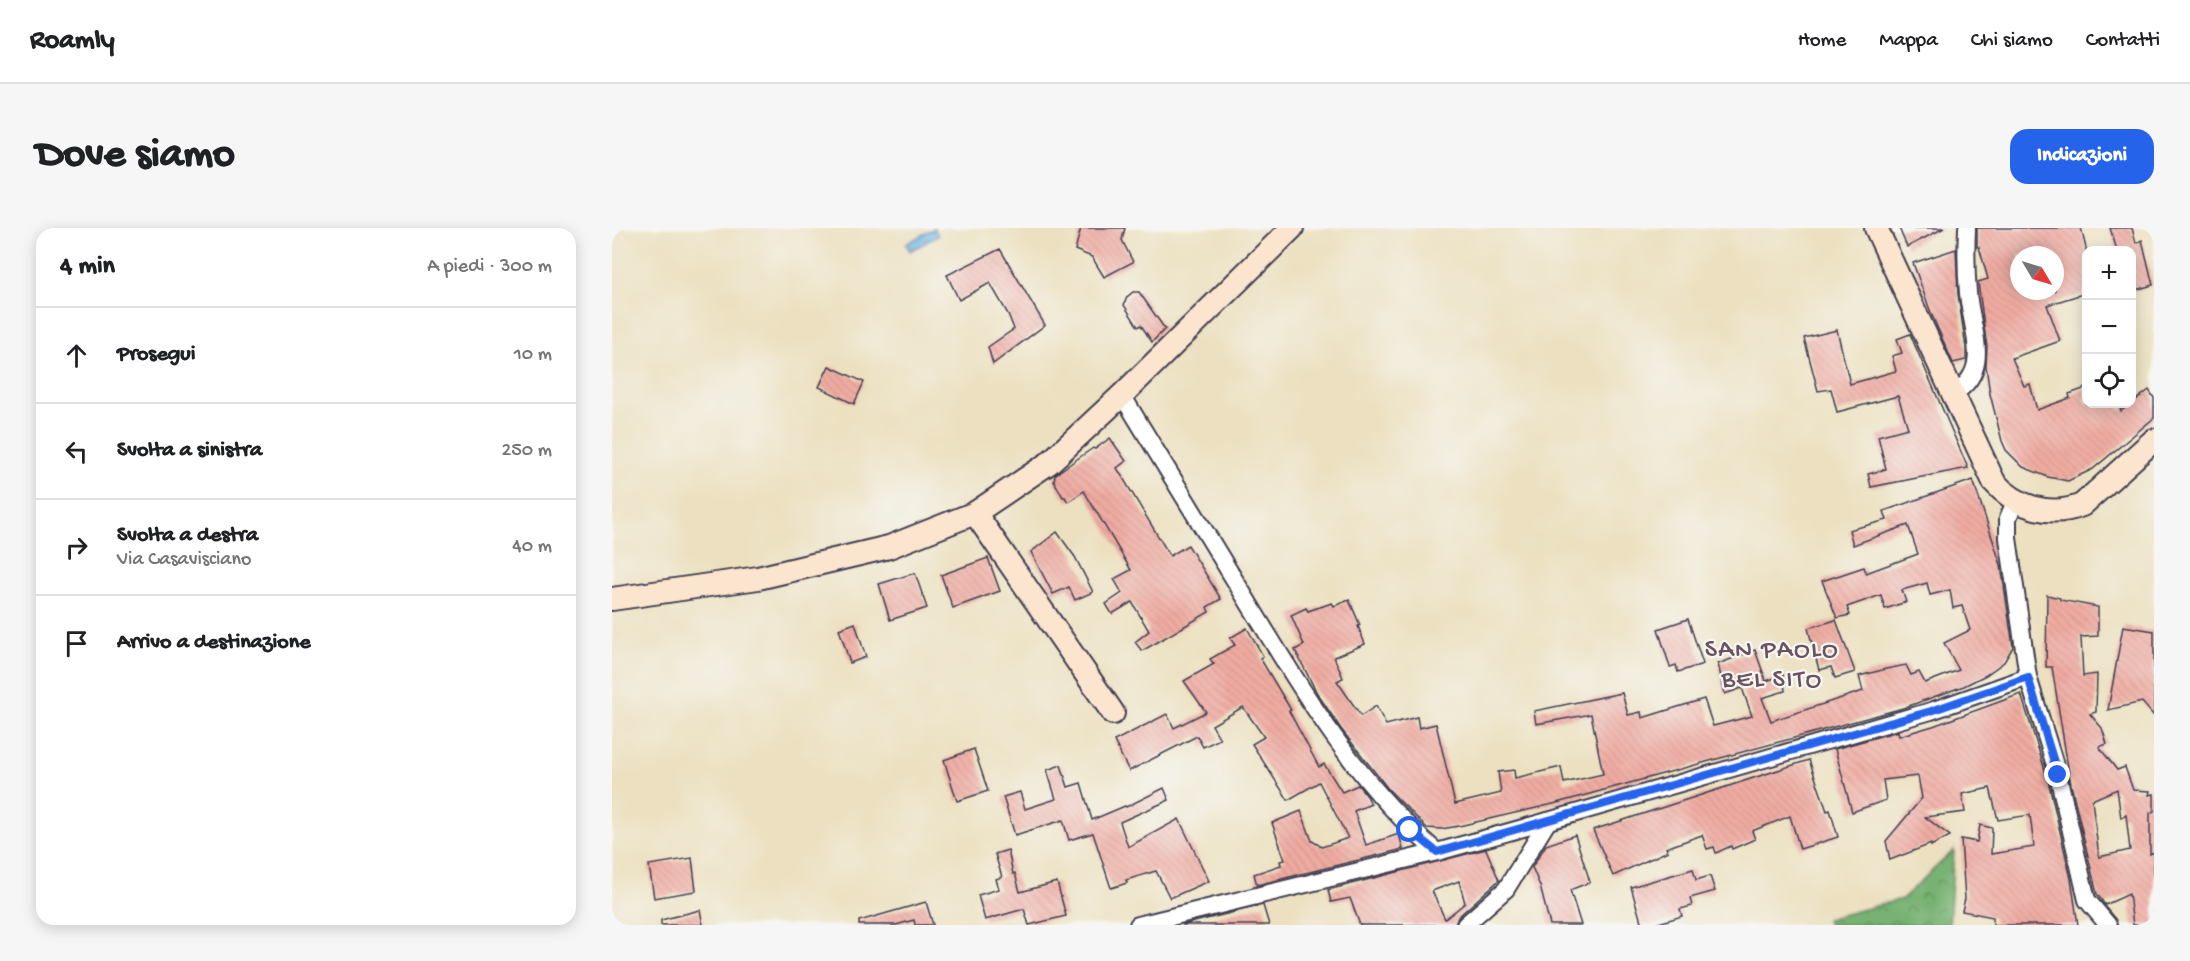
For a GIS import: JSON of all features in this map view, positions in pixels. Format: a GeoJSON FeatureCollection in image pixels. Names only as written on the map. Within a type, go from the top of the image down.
{"type":"FeatureCollection","features":[{"type":"Feature","properties":{"kind":"main road"},"geometry":{"type":"LineString","coordinates":[[612,599],[758,578],[867,552],[919,536],[975,513],[1049,463],[1122,395],[1292,228]]}},
{"type":"Feature","properties":{"kind":"main road"},"geometry":{"type":"LineString","coordinates":[[1876,228],[1994,482],[2004,493],[2016,500],[2051,512],[2068,511],[2082,505],[2154,440]]}},
{"type":"Feature","properties":{"kind":"main road"},"geometry":{"type":"LineString","coordinates":[[975,513],[1113,713]]}},
{"type":"Feature","properties":{"kind":"street"},"geometry":{"type":"LineString","coordinates":[[1954,393],[1965,386],[1974,375],[1977,362],[1975,327],[1968,288],[1967,228]]}},
{"type":"Feature","properties":{"kind":"street"},"geometry":{"type":"LineString","coordinates":[[1122,395],[1300,686],[1360,774],[1410,830],[1437,852]]}},
{"type":"Feature","properties":{"kind":"street"},"geometry":{"type":"LineString","coordinates":[[2016,500],[2008,518],[2008,538],[2028,677],[2058,775],[2087,900],[2108,925]]}},
{"type":"Feature","properties":{"kind":"street"},"geometry":{"type":"LineString","coordinates":[[1138,925],[1437,852],[1931,711],[2028,677]]}},
{"type":"Feature","properties":{"kind":"street"},"geometry":{"type":"LineString","coordinates":[[1465,925],[1506,890],[1548,821]]}},
{"type":"Feature","properties":{"kind":"green space"},"geometry":{"type":"Polygon","coordinates":[[[1954,850],[1949,925],[1828,925],[1826,919],[1902,899],[1954,850]]]}},
{"type":"Feature","properties":{"kind":"water"},"geometry":{"type":"Polygon","coordinates":[[[934,228],[938,236],[910,251],[906,244],[934,228]]]}},
{"type":"Feature","properties":{"kind":"building"},"geometry":{"type":"Polygon","coordinates":[[[1081,228],[1125,228],[1122,240],[1133,262],[1104,277],[1092,257],[1075,250],[1081,228]]]}},
{"type":"Feature","properties":{"kind":"building"},"geometry":{"type":"Polygon","coordinates":[[[1899,228],[1944,228],[1907,247],[1899,228]]]}},
{"type":"Feature","properties":{"kind":"building"},"geometry":{"type":"Polygon","coordinates":[[[1977,228],[2081,228],[2086,246],[2082,246],[2082,294],[2064,300],[2064,246],[2010,246],[2010,300],[2063,300],[2047,305],[2060,341],[2012,358],[2024,386],[2030,384],[2037,410],[2070,398],[2069,394],[2082,389],[2082,408],[2120,408],[2121,411],[2125,408],[2136,408],[2136,400],[2149,390],[2154,398],[2154,418],[2093,469],[2068,481],[2048,477],[2023,467],[2006,450],[2002,441],[1990,394],[1986,366],[1987,347],[1978,282],[1988,279],[1979,247],[1977,247],[1977,228]]]}},
{"type":"Feature","properties":{"kind":"building"},"geometry":{"type":"Polygon","coordinates":[[[2110,228],[2132,228],[2136,243],[2142,240],[2153,285],[2136,290],[2136,246],[2116,246],[2110,228]]]}},
{"type":"Feature","properties":{"kind":"building"},"geometry":{"type":"Polygon","coordinates":[[[1000,249],[1045,325],[993,364],[988,347],[1014,329],[1008,314],[990,283],[959,300],[947,275],[1000,249]]]}},
{"type":"Feature","properties":{"kind":"building"},"geometry":{"type":"Polygon","coordinates":[[[1956,249],[1958,294],[1966,360],[1953,363],[1931,313],[1913,263],[1956,249]]]}},
{"type":"Feature","properties":{"kind":"building"},"geometry":{"type":"Polygon","coordinates":[[[1133,292],[1139,292],[1165,329],[1152,342],[1141,325],[1138,327],[1124,305],[1127,297],[1133,292]]]}},
{"type":"Feature","properties":{"kind":"building"},"geometry":{"type":"Polygon","coordinates":[[[1837,330],[1850,384],[1896,371],[1892,356],[1902,353],[1897,339],[1910,334],[1968,468],[1871,487],[1868,474],[1886,469],[1878,436],[1908,428],[1898,396],[1837,412],[1831,389],[1818,391],[1804,338],[1837,330]]]}},
{"type":"Feature","properties":{"kind":"building"},"geometry":{"type":"Polygon","coordinates":[[[829,366],[864,382],[854,404],[819,387],[829,366]]]}},
{"type":"Feature","properties":{"kind":"building"},"geometry":{"type":"Polygon","coordinates":[[[1110,438],[1126,461],[1117,468],[1170,556],[1188,545],[1221,599],[1207,607],[1209,612],[1142,651],[1135,642],[1149,631],[1132,602],[1112,614],[1106,604],[1122,593],[1114,579],[1131,570],[1084,491],[1068,502],[1054,481],[1055,475],[1060,471],[1110,438]]]}},
{"type":"Feature","properties":{"kind":"building"},"geometry":{"type":"Polygon","coordinates":[[[1973,480],[2001,565],[2013,647],[2004,662],[1986,675],[1964,686],[1903,708],[1553,804],[1459,826],[1441,829],[1427,828],[1389,790],[1341,729],[1317,693],[1295,650],[1304,645],[1291,615],[1306,608],[1308,611],[1332,603],[1334,606],[1349,600],[1365,644],[1334,657],[1343,678],[1337,681],[1361,716],[1376,706],[1386,725],[1417,717],[1419,728],[1436,724],[1455,804],[1501,793],[1498,772],[1514,770],[1515,778],[1561,767],[1564,783],[1603,774],[1591,714],[1536,724],[1534,711],[1622,693],[1628,715],[1641,712],[1642,718],[1704,699],[1713,726],[1752,716],[1742,688],[1725,694],[1718,664],[1755,650],[1766,681],[1783,675],[1785,691],[1762,698],[1771,721],[1863,691],[1859,676],[1906,665],[1911,675],[1919,672],[1925,683],[1959,670],[1944,643],[1970,630],[1962,606],[1953,608],[1950,590],[1930,595],[1927,583],[1902,590],[1906,602],[1885,609],[1881,595],[1847,607],[1850,615],[1837,618],[1822,581],[1864,567],[1866,573],[1918,554],[1908,525],[1853,545],[1849,530],[1887,520],[1884,511],[1973,480]]]}},
{"type":"Feature","properties":{"kind":"building"},"geometry":{"type":"Polygon","coordinates":[[[1057,532],[1075,557],[1093,592],[1075,600],[1069,587],[1053,594],[1031,552],[1057,532]]]}},
{"type":"Feature","properties":{"kind":"building"},"geometry":{"type":"Polygon","coordinates":[[[988,558],[1000,591],[953,608],[941,575],[988,558]]]}},
{"type":"Feature","properties":{"kind":"building"},"geometry":{"type":"Polygon","coordinates":[[[915,573],[927,608],[890,620],[879,584],[915,573]]]}},
{"type":"Feature","properties":{"kind":"building"},"geometry":{"type":"Polygon","coordinates":[[[2047,595],[2060,598],[2060,600],[2098,607],[2098,636],[2081,637],[2083,676],[2097,674],[2096,712],[2090,714],[2102,728],[2107,744],[2099,747],[2117,770],[2125,767],[2133,790],[2150,791],[2149,795],[2154,794],[2154,811],[2150,813],[2150,854],[2154,852],[2154,925],[2133,925],[2129,894],[2105,905],[2097,894],[2070,780],[2052,667],[2046,667],[2047,595]],[[2117,789],[2092,800],[2099,857],[2130,850],[2126,815],[2121,818],[2117,789]]]}},
{"type":"Feature","properties":{"kind":"building"},"geometry":{"type":"Polygon","coordinates":[[[1688,619],[1703,664],[1678,672],[1676,665],[1670,667],[1658,629],[1688,619]]]}},
{"type":"Feature","properties":{"kind":"building"},"geometry":{"type":"Polygon","coordinates":[[[1836,620],[1855,672],[1835,678],[1831,667],[1819,670],[1808,628],[1836,620]]]}},
{"type":"Feature","properties":{"kind":"building"},"geometry":{"type":"Polygon","coordinates":[[[855,623],[866,657],[850,663],[839,629],[855,623]]]}},
{"type":"Feature","properties":{"kind":"building"},"geometry":{"type":"Polygon","coordinates":[[[2123,626],[2154,631],[2154,716],[2142,702],[2108,710],[2123,626]]]}},
{"type":"Feature","properties":{"kind":"building"},"geometry":{"type":"Polygon","coordinates":[[[1247,628],[1263,656],[1260,658],[1291,710],[1289,711],[1319,767],[1324,764],[1342,792],[1358,785],[1367,796],[1371,804],[1354,811],[1366,845],[1399,834],[1403,849],[1257,885],[1254,874],[1281,865],[1280,861],[1285,860],[1272,823],[1301,811],[1312,841],[1322,847],[1348,838],[1319,782],[1288,800],[1252,744],[1264,737],[1243,707],[1212,725],[1220,739],[1203,747],[1197,736],[1129,771],[1114,741],[1167,714],[1174,728],[1206,712],[1184,681],[1214,664],[1210,659],[1235,645],[1230,638],[1247,628]]]}},
{"type":"Feature","properties":{"kind":"building"},"geometry":{"type":"Polygon","coordinates":[[[2021,694],[2048,780],[2071,879],[2078,925],[1993,925],[1993,917],[1962,911],[1965,899],[1961,839],[1977,842],[1980,825],[1992,828],[1991,854],[2034,847],[2030,815],[1998,820],[1990,788],[1962,794],[1965,812],[1925,817],[1950,836],[1931,846],[1931,844],[1890,860],[1886,841],[1922,798],[1918,776],[1883,780],[1886,800],[1852,812],[1835,749],[1898,731],[1899,736],[1933,726],[2021,694]]]}},
{"type":"Feature","properties":{"kind":"building"},"geometry":{"type":"Polygon","coordinates":[[[974,749],[988,791],[957,801],[944,760],[974,749]]]}},
{"type":"Feature","properties":{"kind":"building"},"geometry":{"type":"Polygon","coordinates":[[[1809,760],[1827,811],[1830,810],[1838,837],[1800,849],[1790,816],[1752,831],[1755,839],[1732,849],[1731,846],[1716,853],[1714,847],[1707,849],[1702,835],[1666,848],[1668,851],[1613,876],[1593,830],[1809,760]]]}},
{"type":"Feature","properties":{"kind":"building"},"geometry":{"type":"Polygon","coordinates":[[[1061,765],[1068,787],[1081,783],[1092,820],[1126,807],[1164,788],[1169,800],[1120,822],[1128,847],[1179,819],[1209,881],[1170,898],[1156,871],[1126,880],[1127,883],[1111,888],[1093,833],[1069,840],[1063,820],[1015,835],[1003,797],[1020,792],[1025,809],[1056,799],[1047,770],[1061,765]]]}},
{"type":"Feature","properties":{"kind":"building"},"geometry":{"type":"Polygon","coordinates":[[[1575,835],[1590,882],[1570,890],[1581,925],[1550,925],[1540,886],[1532,867],[1546,845],[1575,835]]]}},
{"type":"Feature","properties":{"kind":"building"},"geometry":{"type":"Polygon","coordinates":[[[1486,849],[1499,880],[1458,917],[1455,925],[1360,925],[1350,898],[1331,902],[1328,890],[1486,849]],[[1459,881],[1432,891],[1445,919],[1465,903],[1459,881]]]}},
{"type":"Feature","properties":{"kind":"building"},"geometry":{"type":"Polygon","coordinates":[[[1008,850],[1020,892],[1057,882],[1066,916],[1029,925],[1024,909],[985,920],[978,895],[999,889],[996,879],[1002,877],[995,854],[1008,850]]]}},
{"type":"Feature","properties":{"kind":"building"},"geometry":{"type":"Polygon","coordinates":[[[692,858],[696,891],[654,898],[649,865],[692,858]]]}},
{"type":"Feature","properties":{"kind":"building"},"geometry":{"type":"Polygon","coordinates":[[[1693,869],[1696,880],[1710,876],[1715,891],[1690,898],[1692,906],[1680,909],[1682,916],[1652,925],[1642,925],[1631,887],[1693,869]]]}},
{"type":"Feature","properties":{"kind":"building"},"geometry":{"type":"Polygon","coordinates":[[[926,902],[933,925],[915,925],[914,920],[896,925],[859,925],[859,921],[926,902]]]}},
{"type":"Feature","properties":{"kind":"building"},"geometry":{"type":"Polygon","coordinates":[[[1263,905],[1269,925],[1182,925],[1263,905]]]}},
{"type":"Feature","properties":{"kind":"building"},"geometry":{"type":"Polygon","coordinates":[[[700,910],[703,925],[661,925],[661,920],[700,910]]]}},
{"type":"Feature","properties":{"kind":"district","name":"SAN PAOLO BEL SITO"},"geometry":{"type":"Point","coordinates":[1772,666]}},
{"type":"Feature","properties":{"kind":"route"},"geometry":{"type":"LineString","coordinates":[[1410,830],[1437,852],[1931,711],[2028,677],[2058,775]]}}]}
